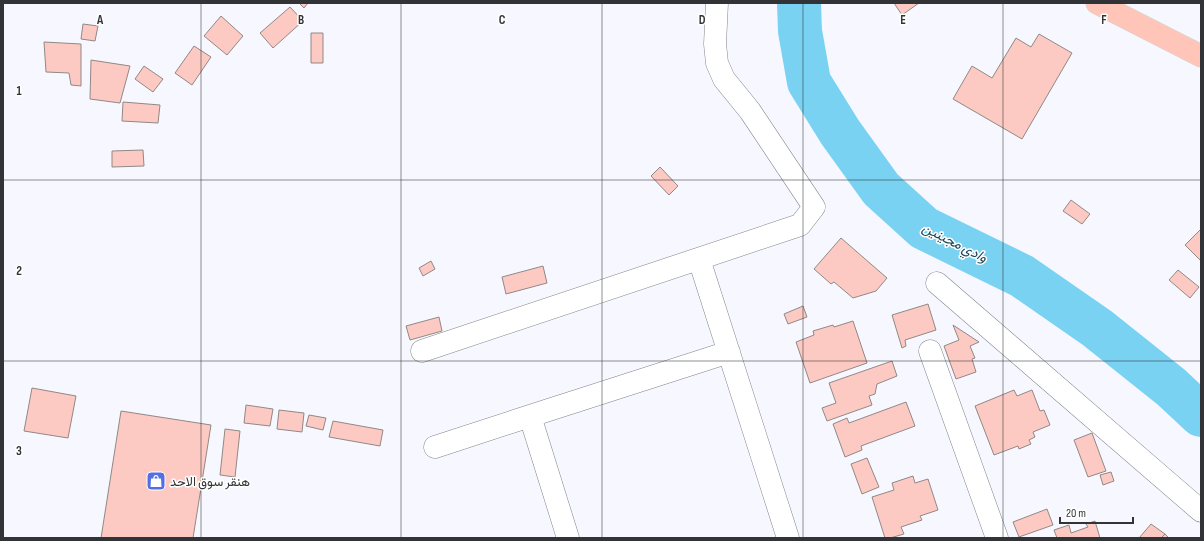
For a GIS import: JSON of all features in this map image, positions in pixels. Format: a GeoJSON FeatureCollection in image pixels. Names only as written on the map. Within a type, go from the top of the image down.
{"type":"FeatureCollection","features":[{"type":"Feature","properties":{"kind":"main road"},"geometry":{"type":"LineString","coordinates":[[1097,3],[1201,56]]}},
{"type":"Feature","properties":{"kind":"street"},"geometry":{"type":"LineString","coordinates":[[422,351],[800,225],[814,207],[750,112],[724,79],[717,63],[715,44],[717,3]]}},
{"type":"Feature","properties":{"kind":"street"},"geometry":{"type":"LineString","coordinates":[[699,259],[788,538]]}},
{"type":"Feature","properties":{"kind":"street"},"geometry":{"type":"LineString","coordinates":[[937,283],[1201,511]]}},
{"type":"Feature","properties":{"kind":"street"},"geometry":{"type":"LineString","coordinates":[[930,351],[997,538]]}},
{"type":"Feature","properties":{"kind":"street"},"geometry":{"type":"LineString","coordinates":[[435,447],[729,352]]}},
{"type":"Feature","properties":{"kind":"street"},"geometry":{"type":"LineString","coordinates":[[530,416],[568,538]]}},
{"type":"Feature","properties":{"kind":"building"},"geometry":{"type":"Polygon","coordinates":[[[299,3],[308,3],[304,8],[299,3]]]}},
{"type":"Feature","properties":{"kind":"building"},"geometry":{"type":"Polygon","coordinates":[[[894,3],[919,3],[902,15],[894,3]]]}},
{"type":"Feature","properties":{"kind":"building"},"geometry":{"type":"Polygon","coordinates":[[[290,7],[303,21],[273,48],[260,33],[290,7]]]}},
{"type":"Feature","properties":{"kind":"building"},"geometry":{"type":"Polygon","coordinates":[[[221,16],[243,36],[227,55],[204,36],[221,16]]]}},
{"type":"Feature","properties":{"kind":"building"},"geometry":{"type":"Polygon","coordinates":[[[83,24],[98,26],[95,41],[81,39],[83,24]]]}},
{"type":"Feature","properties":{"kind":"building"},"geometry":{"type":"Polygon","coordinates":[[[311,33],[323,33],[323,63],[311,63],[311,33]]]}},
{"type":"Feature","properties":{"kind":"building"},"geometry":{"type":"Polygon","coordinates":[[[1039,34],[1072,53],[1022,139],[953,99],[972,66],[992,78],[1016,38],[1031,47],[1039,34]]]}},
{"type":"Feature","properties":{"kind":"building"},"geometry":{"type":"Polygon","coordinates":[[[44,42],[81,44],[81,86],[71,85],[69,73],[46,72],[44,42]]]}},
{"type":"Feature","properties":{"kind":"building"},"geometry":{"type":"Polygon","coordinates":[[[194,46],[211,57],[192,85],[175,73],[194,46]]]}},
{"type":"Feature","properties":{"kind":"building"},"geometry":{"type":"Polygon","coordinates":[[[91,60],[130,66],[120,103],[90,99],[91,60]]]}},
{"type":"Feature","properties":{"kind":"building"},"geometry":{"type":"Polygon","coordinates":[[[144,66],[163,79],[153,92],[135,79],[144,66]]]}},
{"type":"Feature","properties":{"kind":"building"},"geometry":{"type":"Polygon","coordinates":[[[123,102],[160,105],[158,123],[122,121],[123,102]]]}},
{"type":"Feature","properties":{"kind":"building"},"geometry":{"type":"Polygon","coordinates":[[[143,150],[144,166],[112,167],[112,151],[143,150]]]}},
{"type":"Feature","properties":{"kind":"building"},"geometry":{"type":"Polygon","coordinates":[[[660,167],[678,186],[669,195],[651,176],[660,167]]]}},
{"type":"Feature","properties":{"kind":"building"},"geometry":{"type":"Polygon","coordinates":[[[1071,200],[1090,214],[1082,224],[1063,211],[1071,200]]]}},
{"type":"Feature","properties":{"kind":"building"},"geometry":{"type":"Polygon","coordinates":[[[1201,229],[1201,261],[1185,245],[1201,229]]]}},
{"type":"Feature","properties":{"kind":"building"},"geometry":{"type":"Polygon","coordinates":[[[841,238],[887,278],[876,291],[853,298],[834,282],[831,284],[814,269],[841,238]]]}},
{"type":"Feature","properties":{"kind":"building"},"geometry":{"type":"Polygon","coordinates":[[[431,261],[435,269],[423,276],[419,268],[431,261]]]}},
{"type":"Feature","properties":{"kind":"building"},"geometry":{"type":"Polygon","coordinates":[[[543,266],[547,283],[506,294],[502,277],[543,266]]]}},
{"type":"Feature","properties":{"kind":"building"},"geometry":{"type":"Polygon","coordinates":[[[1178,270],[1199,287],[1190,298],[1169,280],[1178,270]]]}},
{"type":"Feature","properties":{"kind":"building"},"geometry":{"type":"Polygon","coordinates":[[[928,304],[936,330],[905,340],[906,346],[902,348],[892,315],[928,304]]]}},
{"type":"Feature","properties":{"kind":"building"},"geometry":{"type":"Polygon","coordinates":[[[803,306],[807,317],[788,324],[784,314],[803,306]]]}},
{"type":"Feature","properties":{"kind":"building"},"geometry":{"type":"Polygon","coordinates":[[[439,317],[442,331],[410,340],[406,326],[439,317]]]}},
{"type":"Feature","properties":{"kind":"building"},"geometry":{"type":"Polygon","coordinates":[[[853,321],[867,363],[810,383],[796,342],[814,335],[813,331],[833,325],[834,327],[853,321]]]}},
{"type":"Feature","properties":{"kind":"building"},"geometry":{"type":"Polygon","coordinates":[[[953,325],[979,342],[970,346],[975,358],[972,359],[976,372],[956,379],[944,346],[959,340],[953,325]]]}},
{"type":"Feature","properties":{"kind":"building"},"geometry":{"type":"Polygon","coordinates":[[[892,361],[897,376],[877,384],[875,394],[869,396],[872,405],[827,421],[822,408],[836,403],[829,383],[892,361]]]}},
{"type":"Feature","properties":{"kind":"building"},"geometry":{"type":"Polygon","coordinates":[[[32,388],[76,396],[68,438],[24,431],[32,388]]]}},
{"type":"Feature","properties":{"kind":"building"},"geometry":{"type":"Polygon","coordinates":[[[1014,390],[1017,396],[1032,390],[1040,411],[1044,410],[1050,425],[1033,432],[1035,437],[1029,440],[1031,444],[1019,449],[1018,446],[994,455],[975,406],[1014,390]]]}},
{"type":"Feature","properties":{"kind":"building"},"geometry":{"type":"Polygon","coordinates":[[[906,402],[915,426],[861,446],[862,450],[845,457],[833,424],[847,418],[849,423],[906,402]]]}},
{"type":"Feature","properties":{"kind":"building"},"geometry":{"type":"Polygon","coordinates":[[[246,405],[273,409],[270,426],[244,423],[246,405]]]}},
{"type":"Feature","properties":{"kind":"building"},"geometry":{"type":"Polygon","coordinates":[[[279,410],[304,413],[302,432],[277,429],[279,410]]]}},
{"type":"Feature","properties":{"kind":"building","name":"هنقر سوق الاحد"},"geometry":{"type":"Polygon","coordinates":[[[121,411],[211,425],[193,538],[101,538],[121,411]]]}},
{"type":"Feature","properties":{"kind":"building"},"geometry":{"type":"Polygon","coordinates":[[[309,415],[326,418],[323,430],[306,426],[309,415]]]}},
{"type":"Feature","properties":{"kind":"building"},"geometry":{"type":"Polygon","coordinates":[[[333,421],[383,430],[380,446],[329,437],[333,421]]]}},
{"type":"Feature","properties":{"kind":"building"},"geometry":{"type":"Polygon","coordinates":[[[225,429],[240,431],[235,477],[220,475],[225,429]]]}},
{"type":"Feature","properties":{"kind":"building"},"geometry":{"type":"Polygon","coordinates":[[[1092,433],[1106,471],[1088,477],[1074,440],[1092,433]]]}},
{"type":"Feature","properties":{"kind":"building"},"geometry":{"type":"Polygon","coordinates":[[[867,458],[879,487],[862,494],[851,464],[867,458]]]}},
{"type":"Feature","properties":{"kind":"building"},"geometry":{"type":"Polygon","coordinates":[[[1111,472],[1114,481],[1103,485],[1100,475],[1111,472]]]}},
{"type":"Feature","properties":{"kind":"building"},"geometry":{"type":"Polygon","coordinates":[[[913,476],[915,483],[928,479],[938,510],[920,516],[922,520],[901,527],[904,534],[885,538],[872,497],[894,490],[892,483],[913,476]]]}},
{"type":"Feature","properties":{"kind":"building"},"geometry":{"type":"Polygon","coordinates":[[[1047,509],[1053,525],[1019,537],[1013,522],[1047,509]]]}},
{"type":"Feature","properties":{"kind":"building"},"geometry":{"type":"Polygon","coordinates":[[[1095,521],[1100,538],[1057,538],[1054,530],[1069,525],[1071,533],[1088,527],[1086,524],[1095,521]]]}},
{"type":"Feature","properties":{"kind":"building"},"geometry":{"type":"Polygon","coordinates":[[[1151,524],[1165,534],[1161,538],[1139,538],[1151,524]]]}},
{"type":"Feature","properties":{"kind":"building"},"geometry":{"type":"Polygon","coordinates":[[[1165,534],[1169,538],[1161,538],[1165,534]]]}},
{"type":"Feature","properties":{"kind":"waterway","name":"وادي مجينين"},"geometry":{"type":"LineString","coordinates":[[799,3],[800,31],[809,82],[840,132],[881,189],[924,228],[1022,276],[1097,328],[1171,387],[1201,415]]}},
{"type":"Feature","properties":{"kind":"place","name":"هنقر سوق الاحد"},"geometry":{"type":"Point","coordinates":[156,481]}}]}
